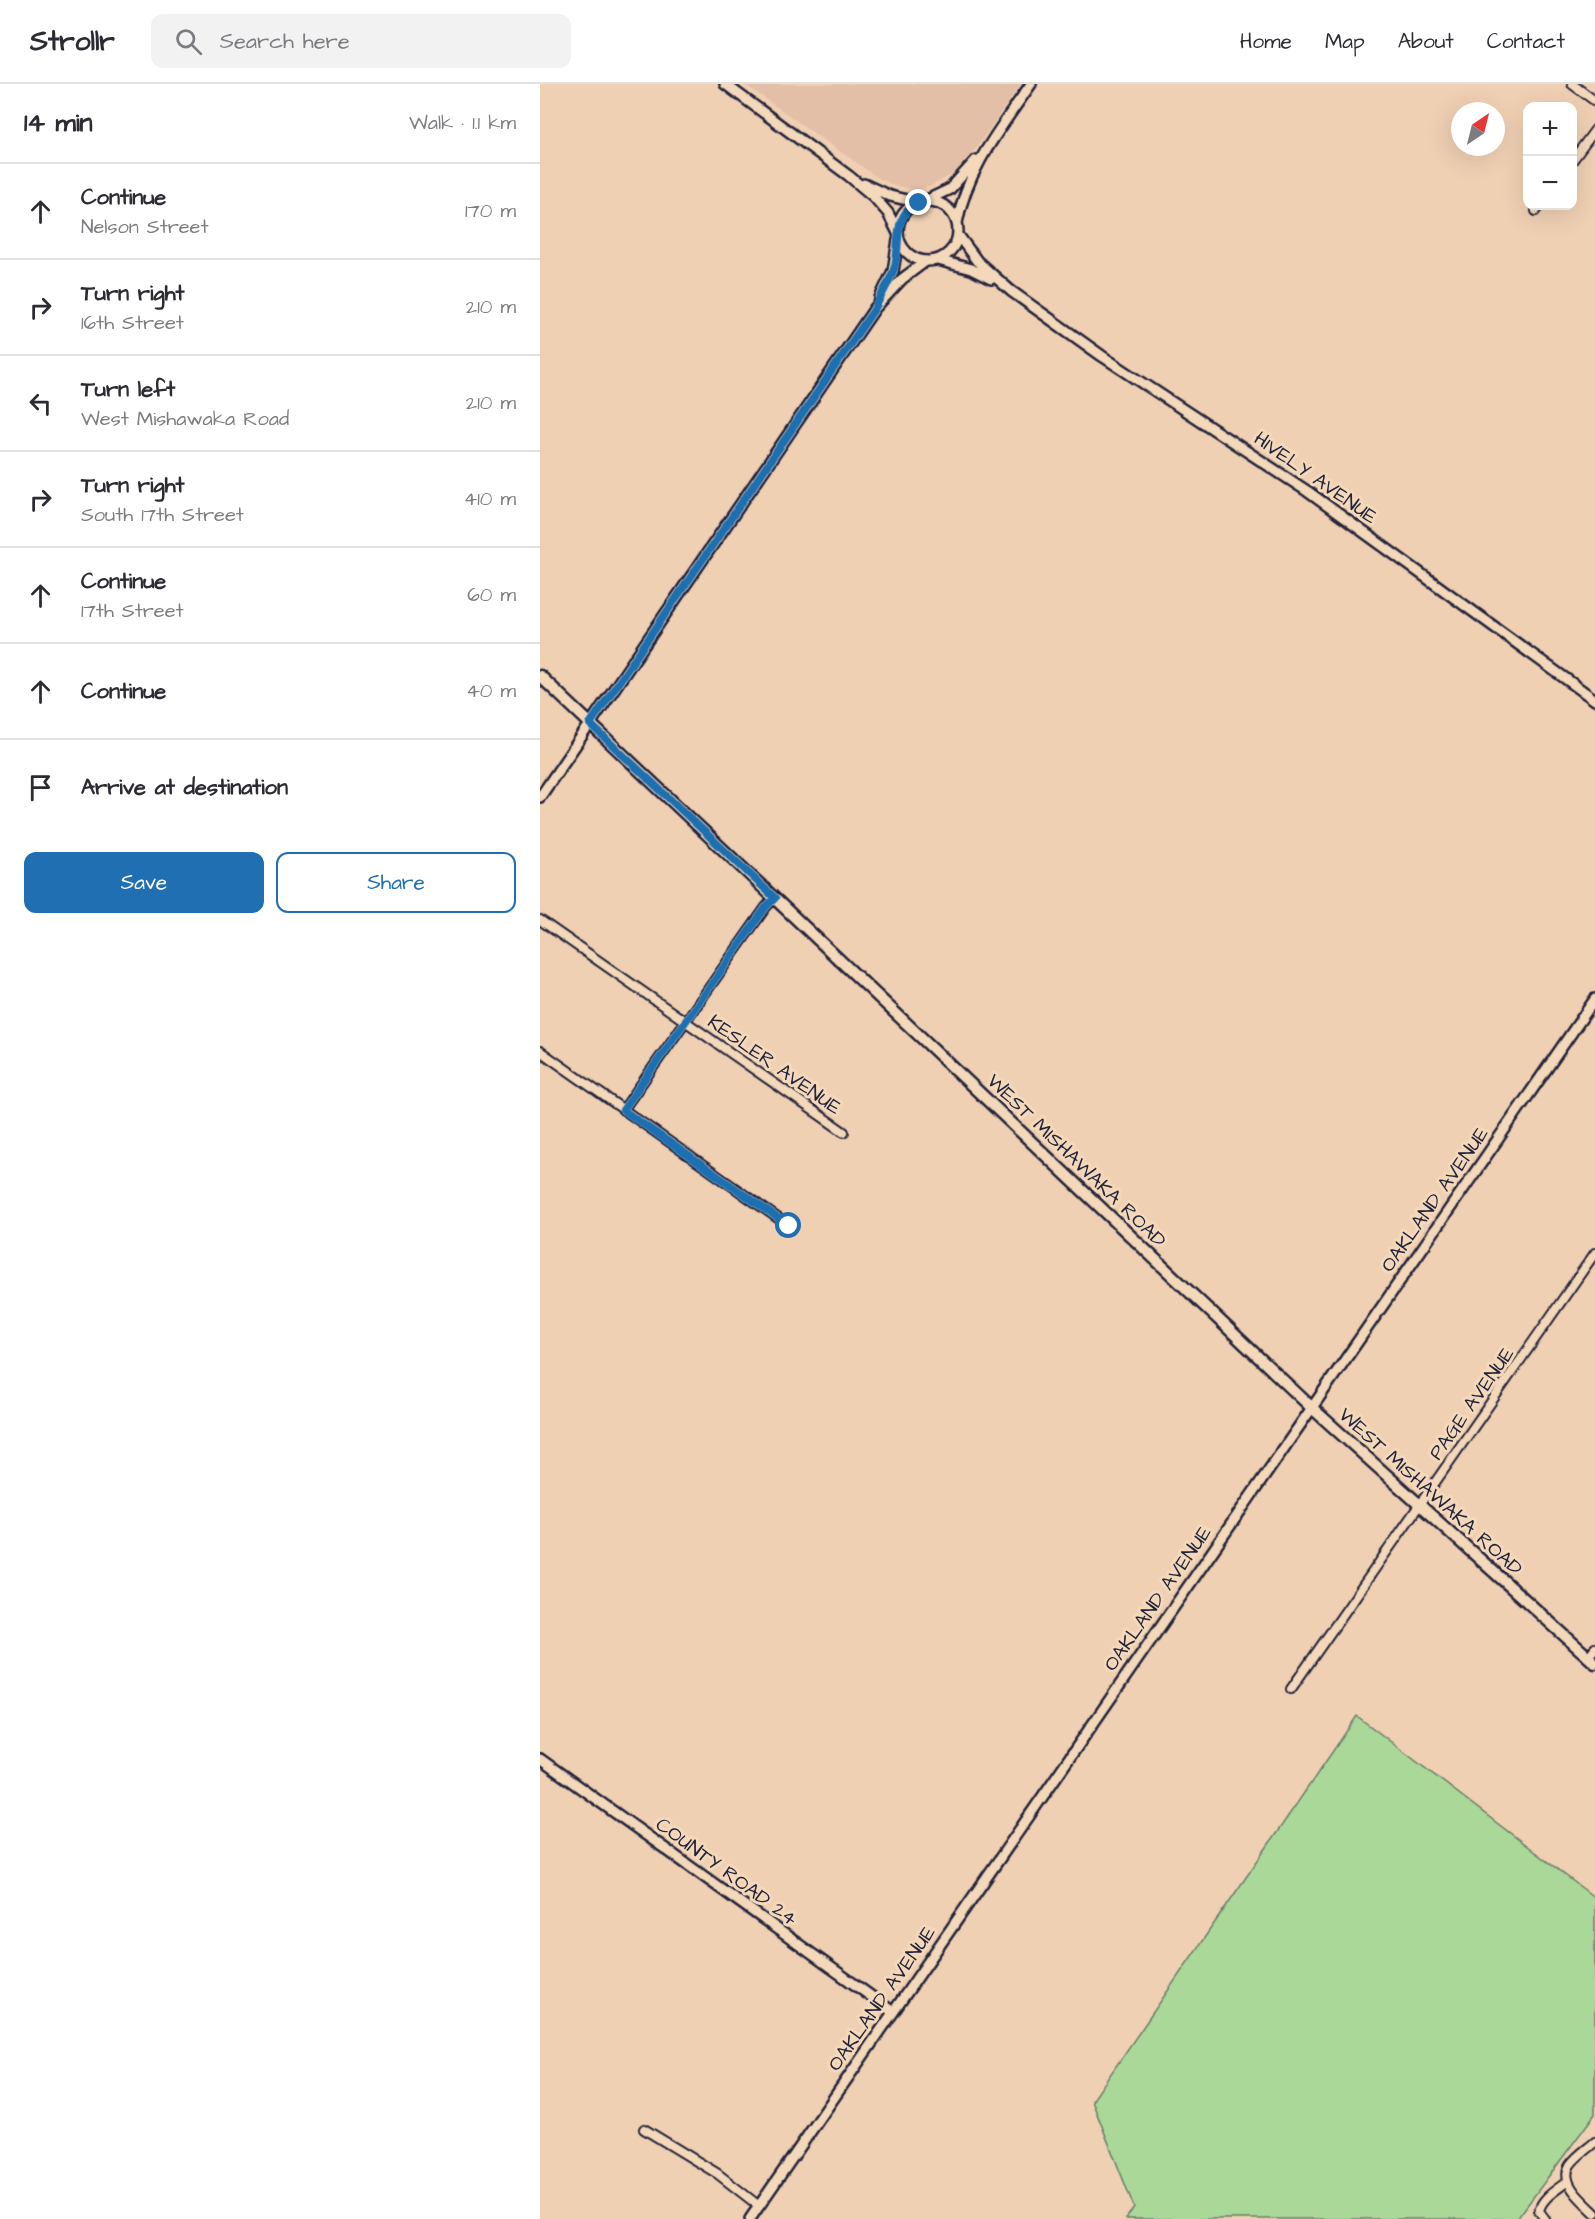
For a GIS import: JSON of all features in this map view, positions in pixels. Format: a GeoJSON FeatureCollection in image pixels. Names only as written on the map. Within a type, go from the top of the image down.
{"type":"FeatureCollection","features":[{"type":"Feature","properties":{"kind":"main road","name":"WEST MISHAWAKA ROAD"},"geometry":{"type":"LineString","coordinates":[[540,676],[1311,1407],[1593,1656]]}},
{"type":"Feature","properties":{"kind":"street"},"geometry":{"type":"LineString","coordinates":[[725,84],[849,176],[883,205],[908,254],[913,258],[926,261],[938,260],[954,247],[958,235],[957,223],[967,185],[987,147]]}},
{"type":"Feature","properties":{"kind":"street"},"geometry":{"type":"LineString","coordinates":[[540,797],[875,308],[893,271],[902,217],[909,208],[950,189],[987,147],[1031,84]]}},
{"type":"Feature","properties":{"kind":"street"},"geometry":{"type":"LineString","coordinates":[[1572,84],[1595,101]]}},
{"type":"Feature","properties":{"kind":"street"},"geometry":{"type":"LineString","coordinates":[[1576,156],[1595,130]]}},
{"type":"Feature","properties":{"kind":"street"},"geometry":{"type":"LineString","coordinates":[[849,176],[890,196],[934,202],[951,213],[957,223]]}},
{"type":"Feature","properties":{"kind":"street","name":"HIVELY AVENUE"},"geometry":{"type":"LineString","coordinates":[[958,235],[977,261],[1011,291],[1120,368],[1307,491],[1595,700]]}},
{"type":"Feature","properties":{"kind":"street","name":"HIVELY AVENUE"},"geometry":{"type":"LineString","coordinates":[[938,260],[971,269],[1011,291]]}},
{"type":"Feature","properties":{"kind":"street"},"geometry":{"type":"LineString","coordinates":[[875,308],[906,275],[926,261]]}},
{"type":"Feature","properties":{"kind":"street"},"geometry":{"type":"LineString","coordinates":[[623,1110],[766,907],[775,898]]}},
{"type":"Feature","properties":{"kind":"street","name":"KESLER AVENUE"},"geometry":{"type":"LineString","coordinates":[[540,921],[844,1132]]}},
{"type":"Feature","properties":{"kind":"street","name":"OAKLAND AVENUE"},"geometry":{"type":"LineString","coordinates":[[750,2219],[1595,999]]}},
{"type":"Feature","properties":{"kind":"street"},"geometry":{"type":"LineString","coordinates":[[540,1051],[789,1226]]}},
{"type":"Feature","properties":{"kind":"street","name":"PAGE AVENUE"},"geometry":{"type":"LineString","coordinates":[[1291,1689],[1595,1253]]}},
{"type":"Feature","properties":{"kind":"street","name":"COUNTY ROAD 24"},"geometry":{"type":"LineString","coordinates":[[540,1759],[893,2012]]}},
{"type":"Feature","properties":{"kind":"street"},"geometry":{"type":"LineString","coordinates":[[644,2129],[718,2174],[759,2206]]}},
{"type":"Feature","properties":{"kind":"street"},"geometry":{"type":"LineString","coordinates":[[1595,2142],[1570,2165],[1569,2181],[1574,2191],[1595,2212]]}},
{"type":"Feature","properties":{"kind":"street"},"geometry":{"type":"LineString","coordinates":[[1545,2219],[1539,2211],[1540,2206],[1556,2189],[1569,2181]]}},
{"type":"Feature","properties":{"kind":"shaded area"},"geometry":{"type":"Polygon","coordinates":[[[744,84],[1021,84],[975,150],[955,173],[929,187],[913,189],[894,186],[878,178],[744,84]]]}},
{"type":"Feature","properties":{"kind":"green space"},"geometry":{"type":"Polygon","coordinates":[[[1357,1716],[1595,1898],[1595,2114],[1517,2219],[1126,2219],[1134,2207],[1092,2101],[1357,1716]]]}},
{"type":"Feature","properties":{"kind":"route"},"geometry":{"type":"LineString","coordinates":[[789,1226],[623,1110],[766,907],[775,898],[590,724],[875,308],[893,271],[899,238],[899,222],[909,208],[919,203]]}}]}
